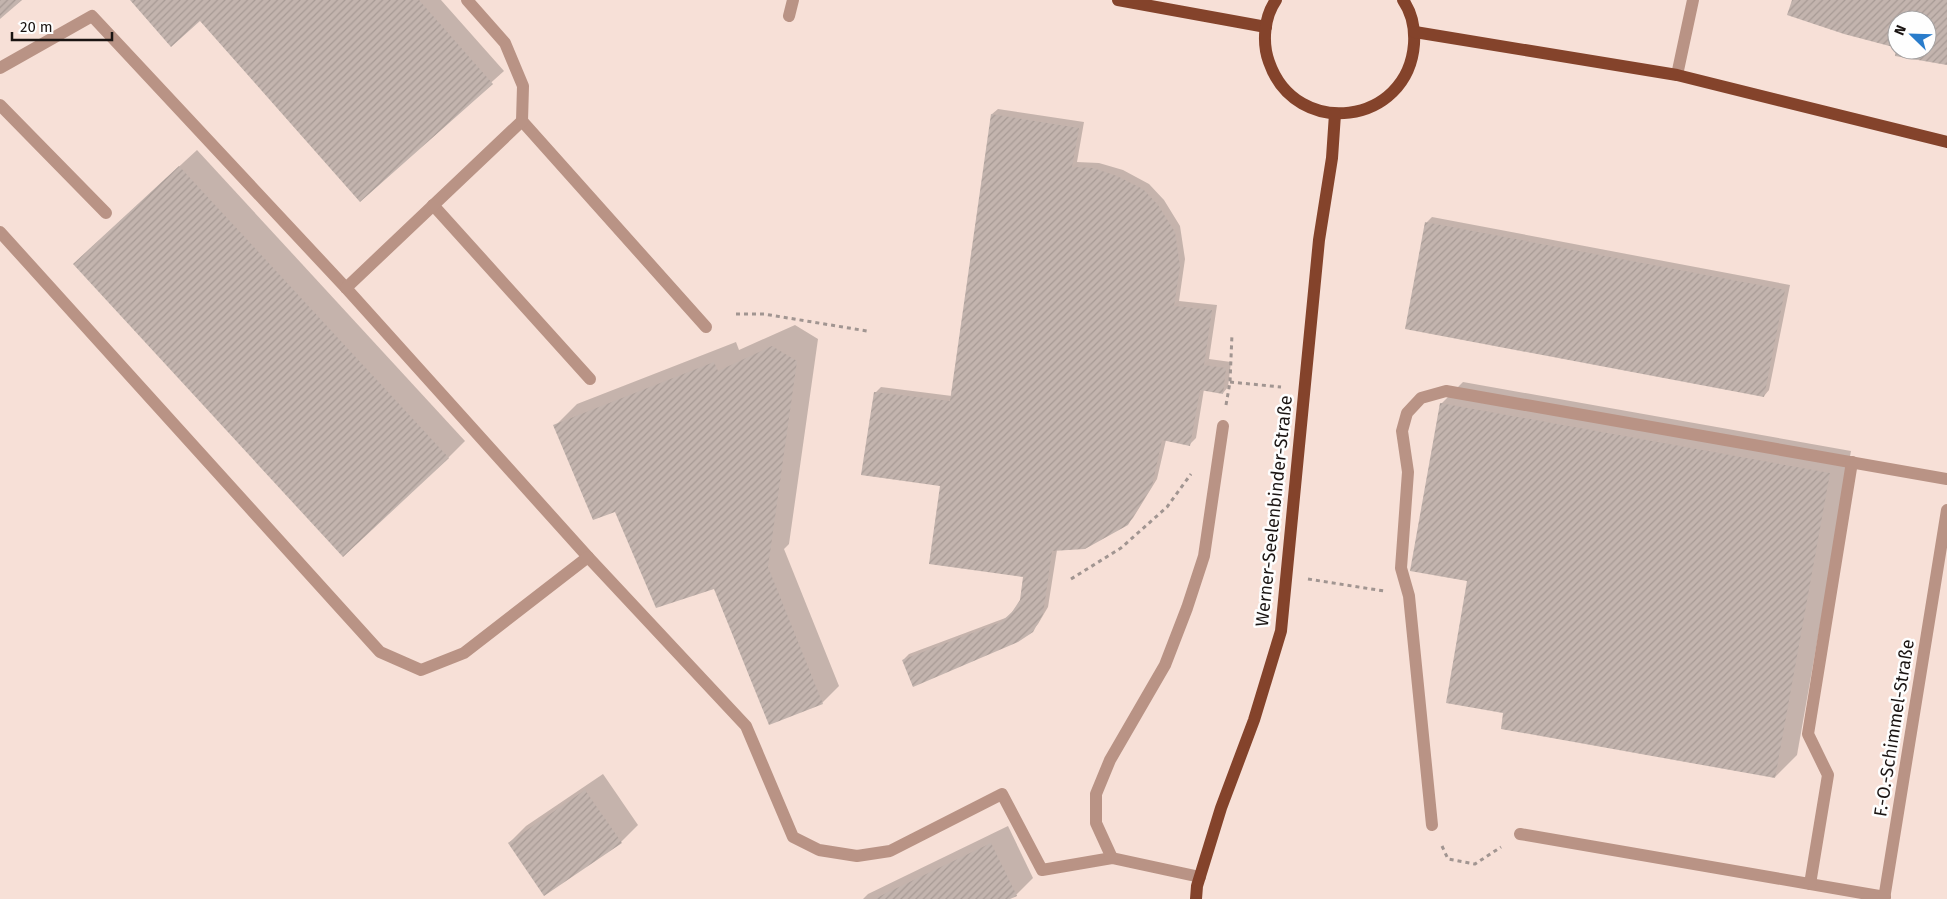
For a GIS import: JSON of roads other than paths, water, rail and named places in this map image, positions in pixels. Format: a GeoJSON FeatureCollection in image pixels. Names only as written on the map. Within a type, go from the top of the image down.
{"type":"FeatureCollection","features":[{"type":"Feature","properties":{"kind":"main road"},"geometry":{"type":"LineString","coordinates":[[1118,0],[1266,27]]}},
{"type":"Feature","properties":{"kind":"main road"},"geometry":{"type":"LineString","coordinates":[[1276,0],[1266,27],[1266,52],[1274,76],[1290,95],[1310,109],[1335,114],[1360,112],[1384,100],[1402,82],[1413,58],[1415,32],[1409,8],[1403,0]]}},
{"type":"Feature","properties":{"kind":"main road"},"geometry":{"type":"LineString","coordinates":[[1415,32],[1676,75],[1947,142]]}},
{"type":"Feature","properties":{"kind":"main road","name":"Werner-Seelenbinder-Straße"},"geometry":{"type":"LineString","coordinates":[[1196,899],[1200,877],[1221,808],[1254,720],[1280,631],[1319,240],[1332,158],[1335,114]]}},
{"type":"Feature","properties":{"kind":"street"},"geometry":{"type":"LineString","coordinates":[[468,0],[505,44],[523,86],[522,121],[706,327]]}},
{"type":"Feature","properties":{"kind":"street"},"geometry":{"type":"LineString","coordinates":[[789,16],[793,0]]}},
{"type":"Feature","properties":{"kind":"street"},"geometry":{"type":"LineString","coordinates":[[1676,75],[1693,0]]}},
{"type":"Feature","properties":{"kind":"street"},"geometry":{"type":"LineString","coordinates":[[0,68],[92,16],[346,288],[588,557],[746,726],[793,837],[819,850],[857,856],[890,851],[1002,794],[1042,870],[1112,858],[1200,877]]}},
{"type":"Feature","properties":{"kind":"street"},"geometry":{"type":"LineString","coordinates":[[0,105],[106,213]]}},
{"type":"Feature","properties":{"kind":"street"},"geometry":{"type":"LineString","coordinates":[[346,288],[522,121]]}},
{"type":"Feature","properties":{"kind":"street"},"geometry":{"type":"LineString","coordinates":[[433,205],[590,379]]}},
{"type":"Feature","properties":{"kind":"street"},"geometry":{"type":"LineString","coordinates":[[0,232],[380,652],[421,670],[464,653],[588,557]]}},
{"type":"Feature","properties":{"kind":"street"},"geometry":{"type":"LineString","coordinates":[[1432,825],[1409,596],[1401,568],[1408,472],[1402,430],[1407,413],[1421,398],[1446,391],[1947,479]]}},
{"type":"Feature","properties":{"kind":"street"},"geometry":{"type":"LineString","coordinates":[[1112,858],[1096,823],[1096,794],[1110,760],[1165,665],[1187,608],[1204,556],[1223,426]]}},
{"type":"Feature","properties":{"kind":"street"},"geometry":{"type":"LineString","coordinates":[[1810,884],[1828,775],[1808,734],[1852,462]]}},
{"type":"Feature","properties":{"kind":"street","name":"F.-O.-Schimmel-Straße"},"geometry":{"type":"LineString","coordinates":[[1885,898],[1942,564],[1947,510]]}},
{"type":"Feature","properties":{"kind":"street"},"geometry":{"type":"LineString","coordinates":[[1520,834],[1885,898]]}}]}
